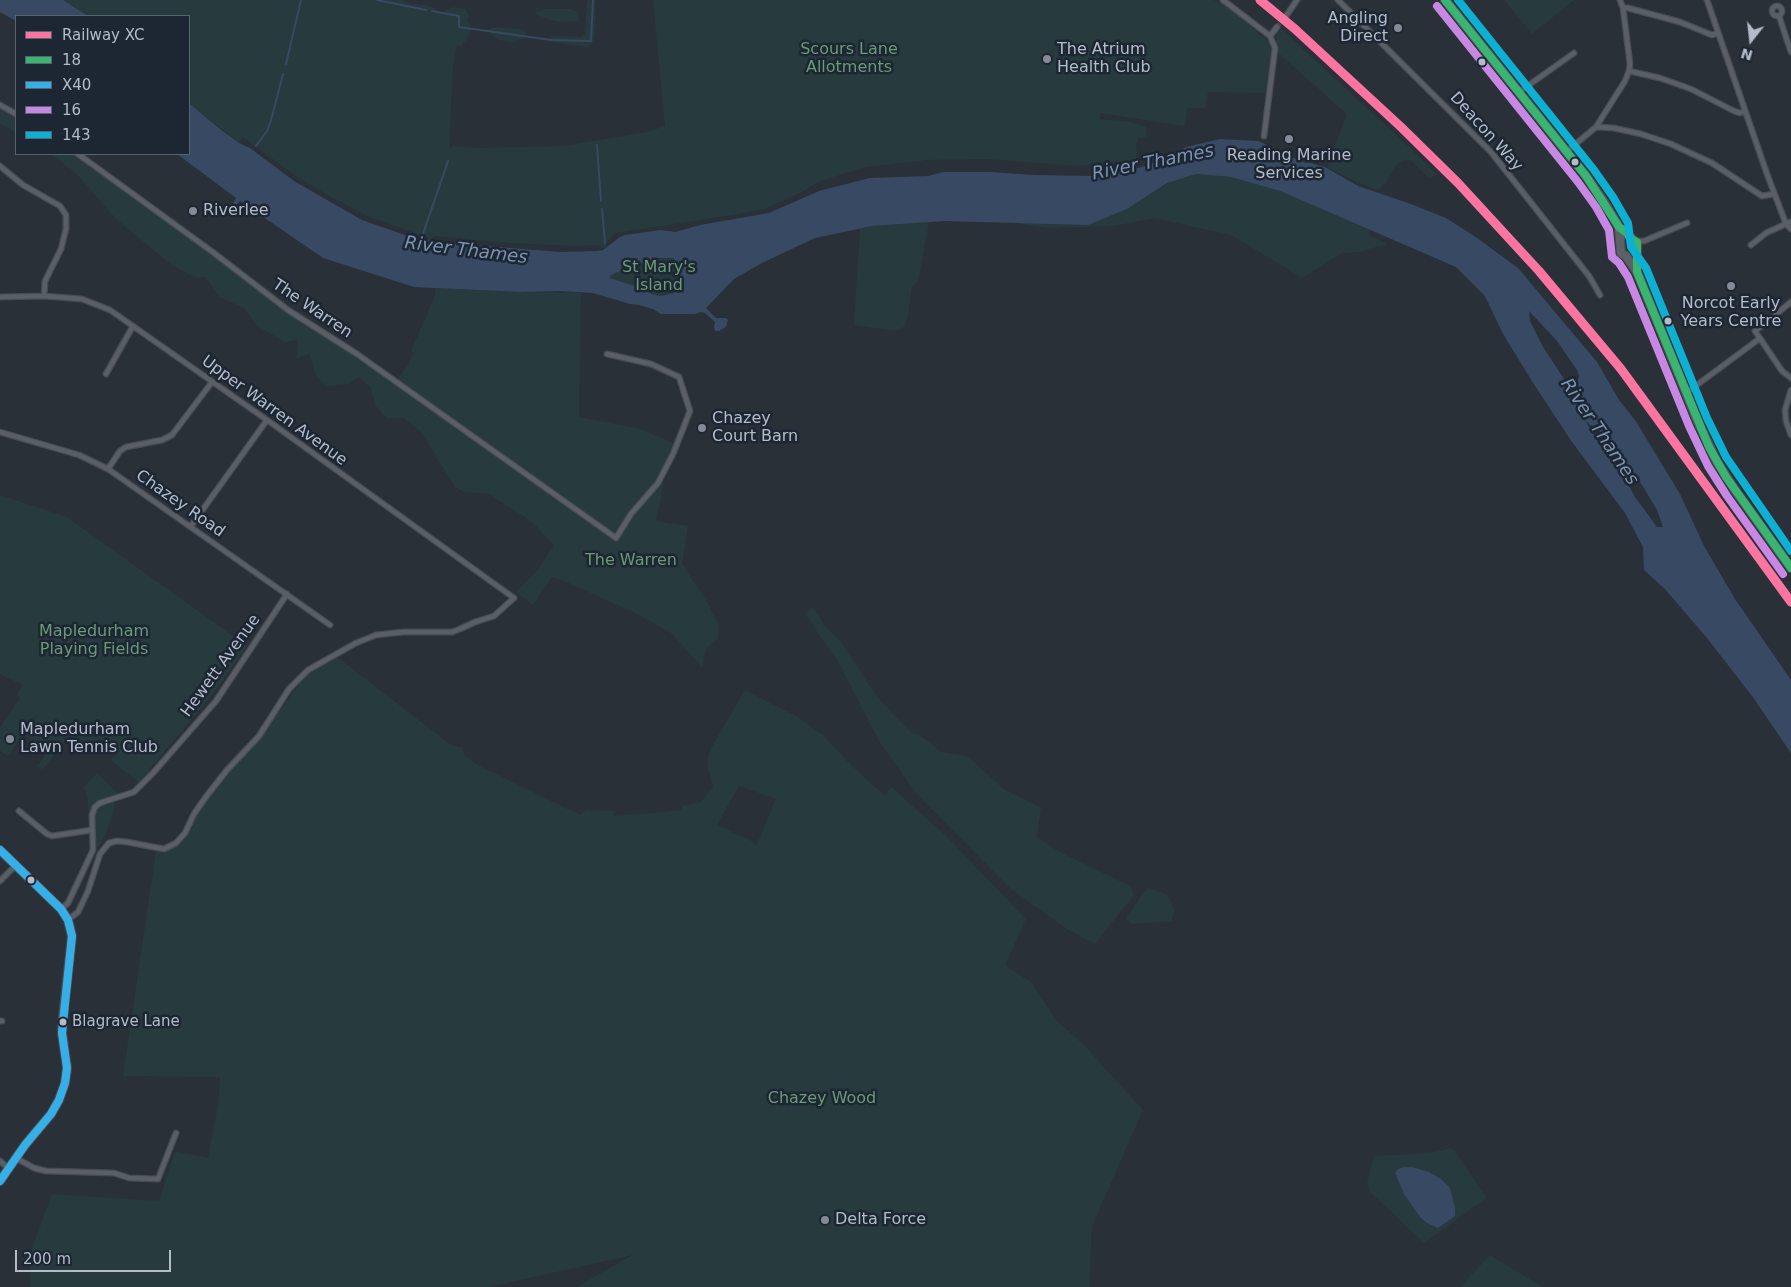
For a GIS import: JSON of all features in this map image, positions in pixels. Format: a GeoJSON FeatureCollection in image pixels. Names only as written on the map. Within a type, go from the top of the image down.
{"type":"FeatureCollection","features":[{"type":"Feature","properties":{"kind":"main road"},"geometry":{"type":"LineString","coordinates":[[1445,0],[1591,182],[1619,227],[1627,233],[1635,245],[1637,272]]}},
{"type":"Feature","properties":{"kind":"main road"},"geometry":{"type":"LineString","coordinates":[[1619,227],[1621,253],[1626,256],[1637,272],[1709,447],[1723,472],[1791,568]]}},
{"type":"Feature","properties":{"kind":"main road"},"geometry":{"type":"LineString","coordinates":[[1621,243],[1625,240],[1635,245]]}},
{"type":"Feature","properties":{"kind":"main road"},"geometry":{"type":"LineString","coordinates":[[1626,256],[1633,255],[1635,245]]}},
{"type":"Feature","properties":{"kind":"main road"},"geometry":{"type":"LineString","coordinates":[[0,850],[61,908],[68,920],[72,936],[62,1033],[67,1068],[65,1083],[59,1100],[51,1114],[8,1168],[0,1181]]}},
{"type":"Feature","properties":{"kind":"street"},"geometry":{"type":"LineString","coordinates":[[1223,0],[1270,36],[1275,48],[1264,136]]}},
{"type":"Feature","properties":{"kind":"street"},"geometry":{"type":"LineString","coordinates":[[1286,16],[1297,0]]}},
{"type":"Feature","properties":{"kind":"street","name":"Deacon Way"},"geometry":{"type":"LineString","coordinates":[[1338,0],[1491,152],[1589,276],[1600,295]]}},
{"type":"Feature","properties":{"kind":"street"},"geometry":{"type":"LineString","coordinates":[[1566,152],[1596,127],[1625,81],[1629,71],[1630,64],[1623,8],[1620,0]]}},
{"type":"Feature","properties":{"kind":"street"},"geometry":{"type":"LineString","coordinates":[[1707,0],[1774,194],[1791,229]]}},
{"type":"Feature","properties":{"kind":"street"},"geometry":{"type":"LineString","coordinates":[[1774,0],[1776,6],[1773,8],[1772,13],[1779,16],[1791,52]]}},
{"type":"Feature","properties":{"kind":"street"},"geometry":{"type":"LineString","coordinates":[[1623,8],[1680,22],[1712,35],[1718,33]]}},
{"type":"Feature","properties":{"kind":"street"},"geometry":{"type":"LineString","coordinates":[[1270,36],[1277,27]]}},
{"type":"Feature","properties":{"kind":"street"},"geometry":{"type":"LineString","coordinates":[[1519,92],[1574,53]]}},
{"type":"Feature","properties":{"kind":"street"},"geometry":{"type":"LineString","coordinates":[[1629,71],[1660,78],[1691,89],[1734,111],[1740,113],[1745,111]]}},
{"type":"Feature","properties":{"kind":"street"},"geometry":{"type":"LineString","coordinates":[[0,105],[15,113]]}},
{"type":"Feature","properties":{"kind":"street"},"geometry":{"type":"LineString","coordinates":[[1596,127],[1614,128],[1641,134],[1672,144],[1712,164],[1762,196],[1774,194]]}},
{"type":"Feature","properties":{"kind":"street","name":"The Warren"},"geometry":{"type":"LineString","coordinates":[[79,155],[288,310],[357,354],[616,538],[632,514],[658,483],[674,454],[690,411],[679,377],[651,364],[606,354]]}},
{"type":"Feature","properties":{"kind":"street"},"geometry":{"type":"LineString","coordinates":[[0,166],[22,185],[60,206],[66,215],[66,229],[61,249],[45,281],[44,296]]}},
{"type":"Feature","properties":{"kind":"street"},"geometry":{"type":"LineString","coordinates":[[1635,245],[1687,223]]}},
{"type":"Feature","properties":{"kind":"street"},"geometry":{"type":"LineString","coordinates":[[1751,245],[1766,233],[1788,223]]}},
{"type":"Feature","properties":{"kind":"street","name":"Upper Warren Avenue"},"geometry":{"type":"LineString","coordinates":[[0,297],[44,296],[73,298],[110,310],[267,420],[514,598],[494,616],[474,622],[452,632],[403,632],[376,635],[356,642],[314,666],[302,675],[289,689],[259,736],[205,798],[176,843],[164,849],[135,843],[112,842],[106,845],[100,854]]}},
{"type":"Feature","properties":{"kind":"street"},"geometry":{"type":"LineString","coordinates":[[1791,302],[1756,329],[1756,334],[1782,371],[1791,378]]}},
{"type":"Feature","properties":{"kind":"street"},"geometry":{"type":"LineString","coordinates":[[106,374],[133,326]]}},
{"type":"Feature","properties":{"kind":"street"},"geometry":{"type":"LineString","coordinates":[[1686,393],[1759,338]]}},
{"type":"Feature","properties":{"kind":"street"},"geometry":{"type":"LineString","coordinates":[[108,469],[120,451],[126,447],[162,440],[172,435],[212,382]]}},
{"type":"Feature","properties":{"kind":"street"},"geometry":{"type":"LineString","coordinates":[[1791,390],[1785,410],[1791,435]]}},
{"type":"Feature","properties":{"kind":"street"},"geometry":{"type":"LineString","coordinates":[[191,526],[267,420]]}},
{"type":"Feature","properties":{"kind":"street","name":"Chazey Road"},"geometry":{"type":"LineString","coordinates":[[0,432],[78,455],[108,469],[330,625]]}},
{"type":"Feature","properties":{"kind":"street","name":"Hewett Avenue"},"geometry":{"type":"LineString","coordinates":[[61,908],[68,903],[92,850],[93,812],[97,805],[128,795],[140,787],[216,701],[287,594]]}},
{"type":"Feature","properties":{"kind":"street"},"geometry":{"type":"LineString","coordinates":[[19,811],[27,815],[47,834],[52,836],[92,830]]}},
{"type":"Feature","properties":{"kind":"street"},"geometry":{"type":"LineString","coordinates":[[68,920],[78,912],[88,891],[100,854],[92,850]]}},
{"type":"Feature","properties":{"kind":"street"},"geometry":{"type":"LineString","coordinates":[[0,881],[16,865]]}},
{"type":"Feature","properties":{"kind":"street"},"geometry":{"type":"LineString","coordinates":[[16,1158],[34,1168],[46,1171],[114,1173],[128,1178],[158,1179],[176,1133]]}},
{"type":"Feature","properties":{"kind":"street"},"geometry":{"type":"LineString","coordinates":[[0,1162],[8,1168]]}},
{"type":"Feature","properties":{"kind":"green space","name":"Scours Lane Allotments"},"geometry":{"type":"Polygon","coordinates":[[[63,0],[402,0],[410,4],[426,5],[442,14],[445,10],[454,7],[465,9],[469,15],[467,21],[471,25],[469,35],[462,46],[457,45],[453,66],[449,149],[454,146],[474,148],[563,146],[647,132],[665,126],[653,0],[1213,0],[1227,5],[1258,34],[1265,38],[1269,43],[1271,51],[1265,93],[1208,92],[1205,108],[1188,108],[1184,126],[1100,113],[1100,119],[1131,122],[1146,127],[1147,137],[1139,138],[1136,144],[1136,163],[1122,161],[1079,166],[987,159],[928,160],[866,167],[820,181],[800,193],[764,209],[615,233],[606,244],[606,247],[603,248],[600,245],[576,246],[509,243],[433,236],[432,239],[367,216],[299,178],[246,139],[242,137],[239,143],[190,104],[190,15],[86,15],[63,0]]]}},
{"type":"Feature","properties":{"kind":"green space"},"geometry":{"type":"Polygon","coordinates":[[[587,0],[595,0],[594,41],[591,45],[587,47],[551,42],[550,38],[552,36],[581,37],[585,34],[587,0]]]}},
{"type":"Feature","properties":{"kind":"green space"},"geometry":{"type":"Polygon","coordinates":[[[1504,0],[1574,0],[1532,34],[1504,0]]]}},
{"type":"Feature","properties":{"kind":"green space"},"geometry":{"type":"Polygon","coordinates":[[[545,9],[571,9],[579,13],[578,21],[560,22],[534,13],[545,9]]]}},
{"type":"Feature","properties":{"kind":"green space"},"geometry":{"type":"Polygon","coordinates":[[[494,27],[521,29],[526,32],[525,39],[519,39],[514,43],[499,40],[491,34],[490,29],[494,27]]]}},
{"type":"Feature","properties":{"kind":"green space"},"geometry":{"type":"Polygon","coordinates":[[[1280,28],[1436,174],[1429,178],[1411,160],[1405,160],[1397,164],[1386,183],[1378,190],[1327,167],[1347,114],[1276,51],[1276,37],[1280,28]]]}},
{"type":"Feature","properties":{"kind":"green space"},"geometry":{"type":"Polygon","coordinates":[[[0,108],[15,116],[15,132],[0,124],[0,108]]]}},
{"type":"Feature","properties":{"kind":"green space","name":"The Warren"},"geometry":{"type":"Polygon","coordinates":[[[51,155],[75,155],[394,384],[408,365],[413,354],[417,356],[411,351],[435,296],[435,288],[581,293],[579,417],[641,429],[675,444],[660,480],[634,508],[664,483],[656,521],[688,526],[682,564],[707,602],[719,625],[718,638],[706,649],[702,667],[670,632],[635,613],[562,580],[552,577],[533,605],[516,592],[538,570],[554,545],[532,522],[489,494],[464,492],[455,487],[421,432],[404,418],[386,418],[375,405],[371,388],[360,377],[348,384],[326,386],[316,375],[309,354],[296,359],[298,340],[285,342],[257,326],[244,308],[220,297],[205,277],[196,278],[172,265],[116,219],[75,172],[51,155]]]}},
{"type":"Feature","properties":{"kind":"green space"},"geometry":{"type":"Polygon","coordinates":[[[1196,174],[1231,177],[1280,191],[1370,230],[1369,235],[1387,244],[1359,252],[1342,253],[1302,278],[1231,235],[1154,218],[1114,226],[1046,228],[1015,223],[1032,223],[1127,209],[1167,183],[1196,174]]]}},
{"type":"Feature","properties":{"kind":"green space"},"geometry":{"type":"Polygon","coordinates":[[[929,222],[918,281],[912,287],[907,320],[904,327],[895,331],[854,325],[860,228],[929,222]]]}},
{"type":"Feature","properties":{"kind":"green space","name":"St Mary's Island"},"geometry":{"type":"Polygon","coordinates":[[[660,258],[674,258],[678,282],[675,293],[660,296],[610,278],[611,275],[630,267],[660,258]]]}},
{"type":"Feature","properties":{"kind":"green space","name":"Mapledurham Playing Fields"},"geometry":{"type":"Polygon","coordinates":[[[0,495],[67,517],[247,646],[212,695],[139,782],[110,760],[119,753],[78,723],[43,770],[38,766],[48,750],[24,734],[40,711],[8,756],[0,751],[0,727],[20,698],[16,695],[23,685],[0,674],[0,495]]]}},
{"type":"Feature","properties":{"kind":"green space"},"geometry":{"type":"Polygon","coordinates":[[[813,607],[825,626],[841,642],[877,697],[913,734],[918,734],[942,752],[967,756],[1005,790],[1041,808],[1037,837],[1060,852],[1130,886],[1134,895],[1095,944],[1067,929],[1010,888],[916,793],[879,741],[840,665],[805,614],[813,607]]]}},
{"type":"Feature","properties":{"kind":"green space","name":"Chazey Wood"},"geometry":{"type":"Polygon","coordinates":[[[336,656],[451,745],[462,747],[464,755],[476,764],[580,815],[586,810],[615,811],[613,816],[664,812],[681,810],[682,806],[701,802],[713,787],[707,764],[710,750],[745,690],[796,716],[824,736],[850,764],[885,796],[891,787],[944,834],[1026,919],[1005,965],[1032,983],[1056,1020],[1084,1045],[1143,1110],[1092,1226],[1089,1287],[576,1287],[633,1255],[489,1287],[30,1287],[32,1248],[52,1194],[159,1201],[175,1151],[208,1158],[218,1105],[220,1077],[123,1076],[156,851],[172,849],[179,843],[196,813],[311,670],[336,656]],[[739,786],[717,825],[752,841],[756,846],[776,799],[739,786]]]}},
{"type":"Feature","properties":{"kind":"green space"},"geometry":{"type":"Polygon","coordinates":[[[79,726],[102,742],[95,753],[71,737],[79,726]]]}},
{"type":"Feature","properties":{"kind":"green space"},"geometry":{"type":"Polygon","coordinates":[[[97,773],[120,795],[99,801],[92,808],[89,815],[84,787],[97,773]]]}},
{"type":"Feature","properties":{"kind":"green space"},"geometry":{"type":"Polygon","coordinates":[[[114,802],[115,806],[106,834],[98,847],[94,845],[95,814],[102,805],[114,802]]]}},
{"type":"Feature","properties":{"kind":"green space"},"geometry":{"type":"Polygon","coordinates":[[[1149,888],[1167,895],[1175,910],[1171,921],[1131,924],[1126,918],[1143,893],[1149,888]]]}},
{"type":"Feature","properties":{"kind":"green space"},"geometry":{"type":"Polygon","coordinates":[[[1452,1148],[1487,1198],[1424,1243],[1369,1191],[1367,1183],[1374,1156],[1430,1153],[1452,1148]]]}},
{"type":"Feature","properties":{"kind":"green space"},"geometry":{"type":"Polygon","coordinates":[[[1490,1255],[1543,1287],[1460,1287],[1490,1255]]]}},
{"type":"Feature","properties":{"kind":"water"},"geometry":{"type":"Polygon","coordinates":[[[0,0],[63,0],[86,15],[15,15],[15,20],[0,12],[0,0]]]}},
{"type":"Feature","properties":{"kind":"water","name":"River Thames"},"geometry":{"type":"Polygon","coordinates":[[[190,104],[220,129],[239,143],[250,148],[294,181],[362,220],[405,235],[448,243],[560,252],[603,250],[625,235],[661,230],[675,232],[700,225],[769,213],[819,191],[870,178],[928,176],[943,172],[1091,176],[1118,173],[1149,165],[1186,147],[1220,139],[1259,141],[1281,153],[1306,163],[1325,167],[1358,186],[1446,218],[1518,268],[1597,362],[1619,400],[1635,420],[1680,494],[1704,546],[1735,599],[1791,680],[1791,753],[1752,696],[1707,638],[1664,588],[1644,570],[1643,547],[1625,513],[1572,442],[1535,386],[1503,334],[1485,296],[1456,267],[1280,191],[1231,177],[1196,174],[1167,183],[1127,209],[1088,225],[945,221],[872,226],[815,238],[762,263],[734,279],[706,308],[716,318],[726,318],[728,320],[726,327],[719,331],[715,331],[715,322],[705,313],[661,314],[653,309],[593,293],[414,287],[323,258],[240,201],[235,207],[232,205],[236,198],[178,155],[190,155],[190,104]],[[674,258],[649,260],[611,275],[610,278],[660,296],[675,293],[678,282],[674,258]],[[1529,311],[1530,321],[1543,347],[1566,382],[1575,386],[1579,376],[1577,370],[1557,341],[1529,311]],[[1585,420],[1601,446],[1623,475],[1635,497],[1657,527],[1663,527],[1657,510],[1642,485],[1612,445],[1596,427],[1590,425],[1585,420]]]}},
{"type":"Feature","properties":{"kind":"water"},"geometry":{"type":"Polygon","coordinates":[[[1412,1167],[1429,1172],[1441,1179],[1450,1188],[1455,1216],[1438,1228],[1420,1217],[1404,1194],[1395,1173],[1398,1169],[1412,1167]]]}},
{"type":"Feature","properties":{"kind":"waterway"},"geometry":{"type":"LineString","coordinates":[[286,64],[301,0]]}},
{"type":"Feature","properties":{"kind":"waterway"},"geometry":{"type":"LineString","coordinates":[[377,0],[426,10]]}},
{"type":"Feature","properties":{"kind":"waterway"},"geometry":{"type":"LineString","coordinates":[[432,11],[459,16],[459,27],[551,40],[591,41],[593,0]]}},
{"type":"Feature","properties":{"kind":"waterway"},"geometry":{"type":"LineString","coordinates":[[256,146],[267,131],[283,74]]}},
{"type":"Feature","properties":{"kind":"waterway"},"geometry":{"type":"LineString","coordinates":[[597,145],[601,201]]}},
{"type":"Feature","properties":{"kind":"waterway","name":"River Thames"},"geometry":{"type":"LineString","coordinates":[[423,234],[448,161]]}},
{"type":"Feature","properties":{"kind":"waterway"},"geometry":{"type":"LineString","coordinates":[[602,209],[605,243]]}},
{"type":"Feature","properties":{"kind":"tunnel"},"geometry":{"type":"LineString","coordinates":[[1277,27],[1286,16]]}},
{"type":"Feature","properties":{"kind":"rail line","name":"XC"},"geometry":{"type":"LineString","coordinates":[[1260,0],[1295,29],[1401,127],[1458,183],[1539,271],[1621,369],[1791,602]]}},
{"type":"Feature","properties":{"kind":"transit line","name":"18"},"geometry":{"type":"LineString","coordinates":[[1445,0],[1586,176],[1619,227],[1631,239],[1637,242],[1637,272],[1709,447],[1726,477],[1791,568]]}},
{"type":"Feature","properties":{"kind":"transit line","name":"143"},"geometry":{"type":"LineString","coordinates":[[1458,0],[1594,170],[1613,197],[1628,223],[1631,247],[1646,268],[1707,418],[1726,457],[1791,551]]}},
{"type":"Feature","properties":{"kind":"transit line","name":"16"},"geometry":{"type":"LineString","coordinates":[[1437,6],[1596,207],[1609,230],[1612,257],[1619,263],[1628,277],[1689,426],[1708,466],[1727,496],[1783,574]]}},
{"type":"Feature","properties":{"kind":"transit line","name":"X40"},"geometry":{"type":"LineString","coordinates":[[0,850],[61,909],[68,920],[72,936],[62,1033],[67,1068],[65,1083],[59,1100],[51,1114],[25,1145],[0,1181]]}},
{"type":"Feature","properties":{"kind":"place","name":"Angling Direct"},"geometry":{"type":"Point","coordinates":[1398,28]}},
{"type":"Feature","properties":{"kind":"place","name":"The Atrium Health Club"},"geometry":{"type":"Point","coordinates":[1047,59]}},
{"type":"Feature","properties":{"kind":"place","name":"Reading Marine Services"},"geometry":{"type":"Point","coordinates":[1289,139]}},
{"type":"Feature","properties":{"kind":"place","name":"Riverlee"},"geometry":{"type":"Point","coordinates":[193,211]}},
{"type":"Feature","properties":{"kind":"place","name":"Norcot Early Years Centre"},"geometry":{"type":"Point","coordinates":[1731,286]}},
{"type":"Feature","properties":{"kind":"place","name":"Chazey Court Barn"},"geometry":{"type":"Point","coordinates":[702,428]}},
{"type":"Feature","properties":{"kind":"place","name":"Mapledurham Lawn Tennis Club"},"geometry":{"type":"Point","coordinates":[10,739]}},
{"type":"Feature","properties":{"kind":"place","name":"Blagrave Lane"},"geometry":{"type":"Point","coordinates":[63,1022]}},
{"type":"Feature","properties":{"kind":"place","name":"Delta Force"},"geometry":{"type":"Point","coordinates":[825,1220]}}]}
